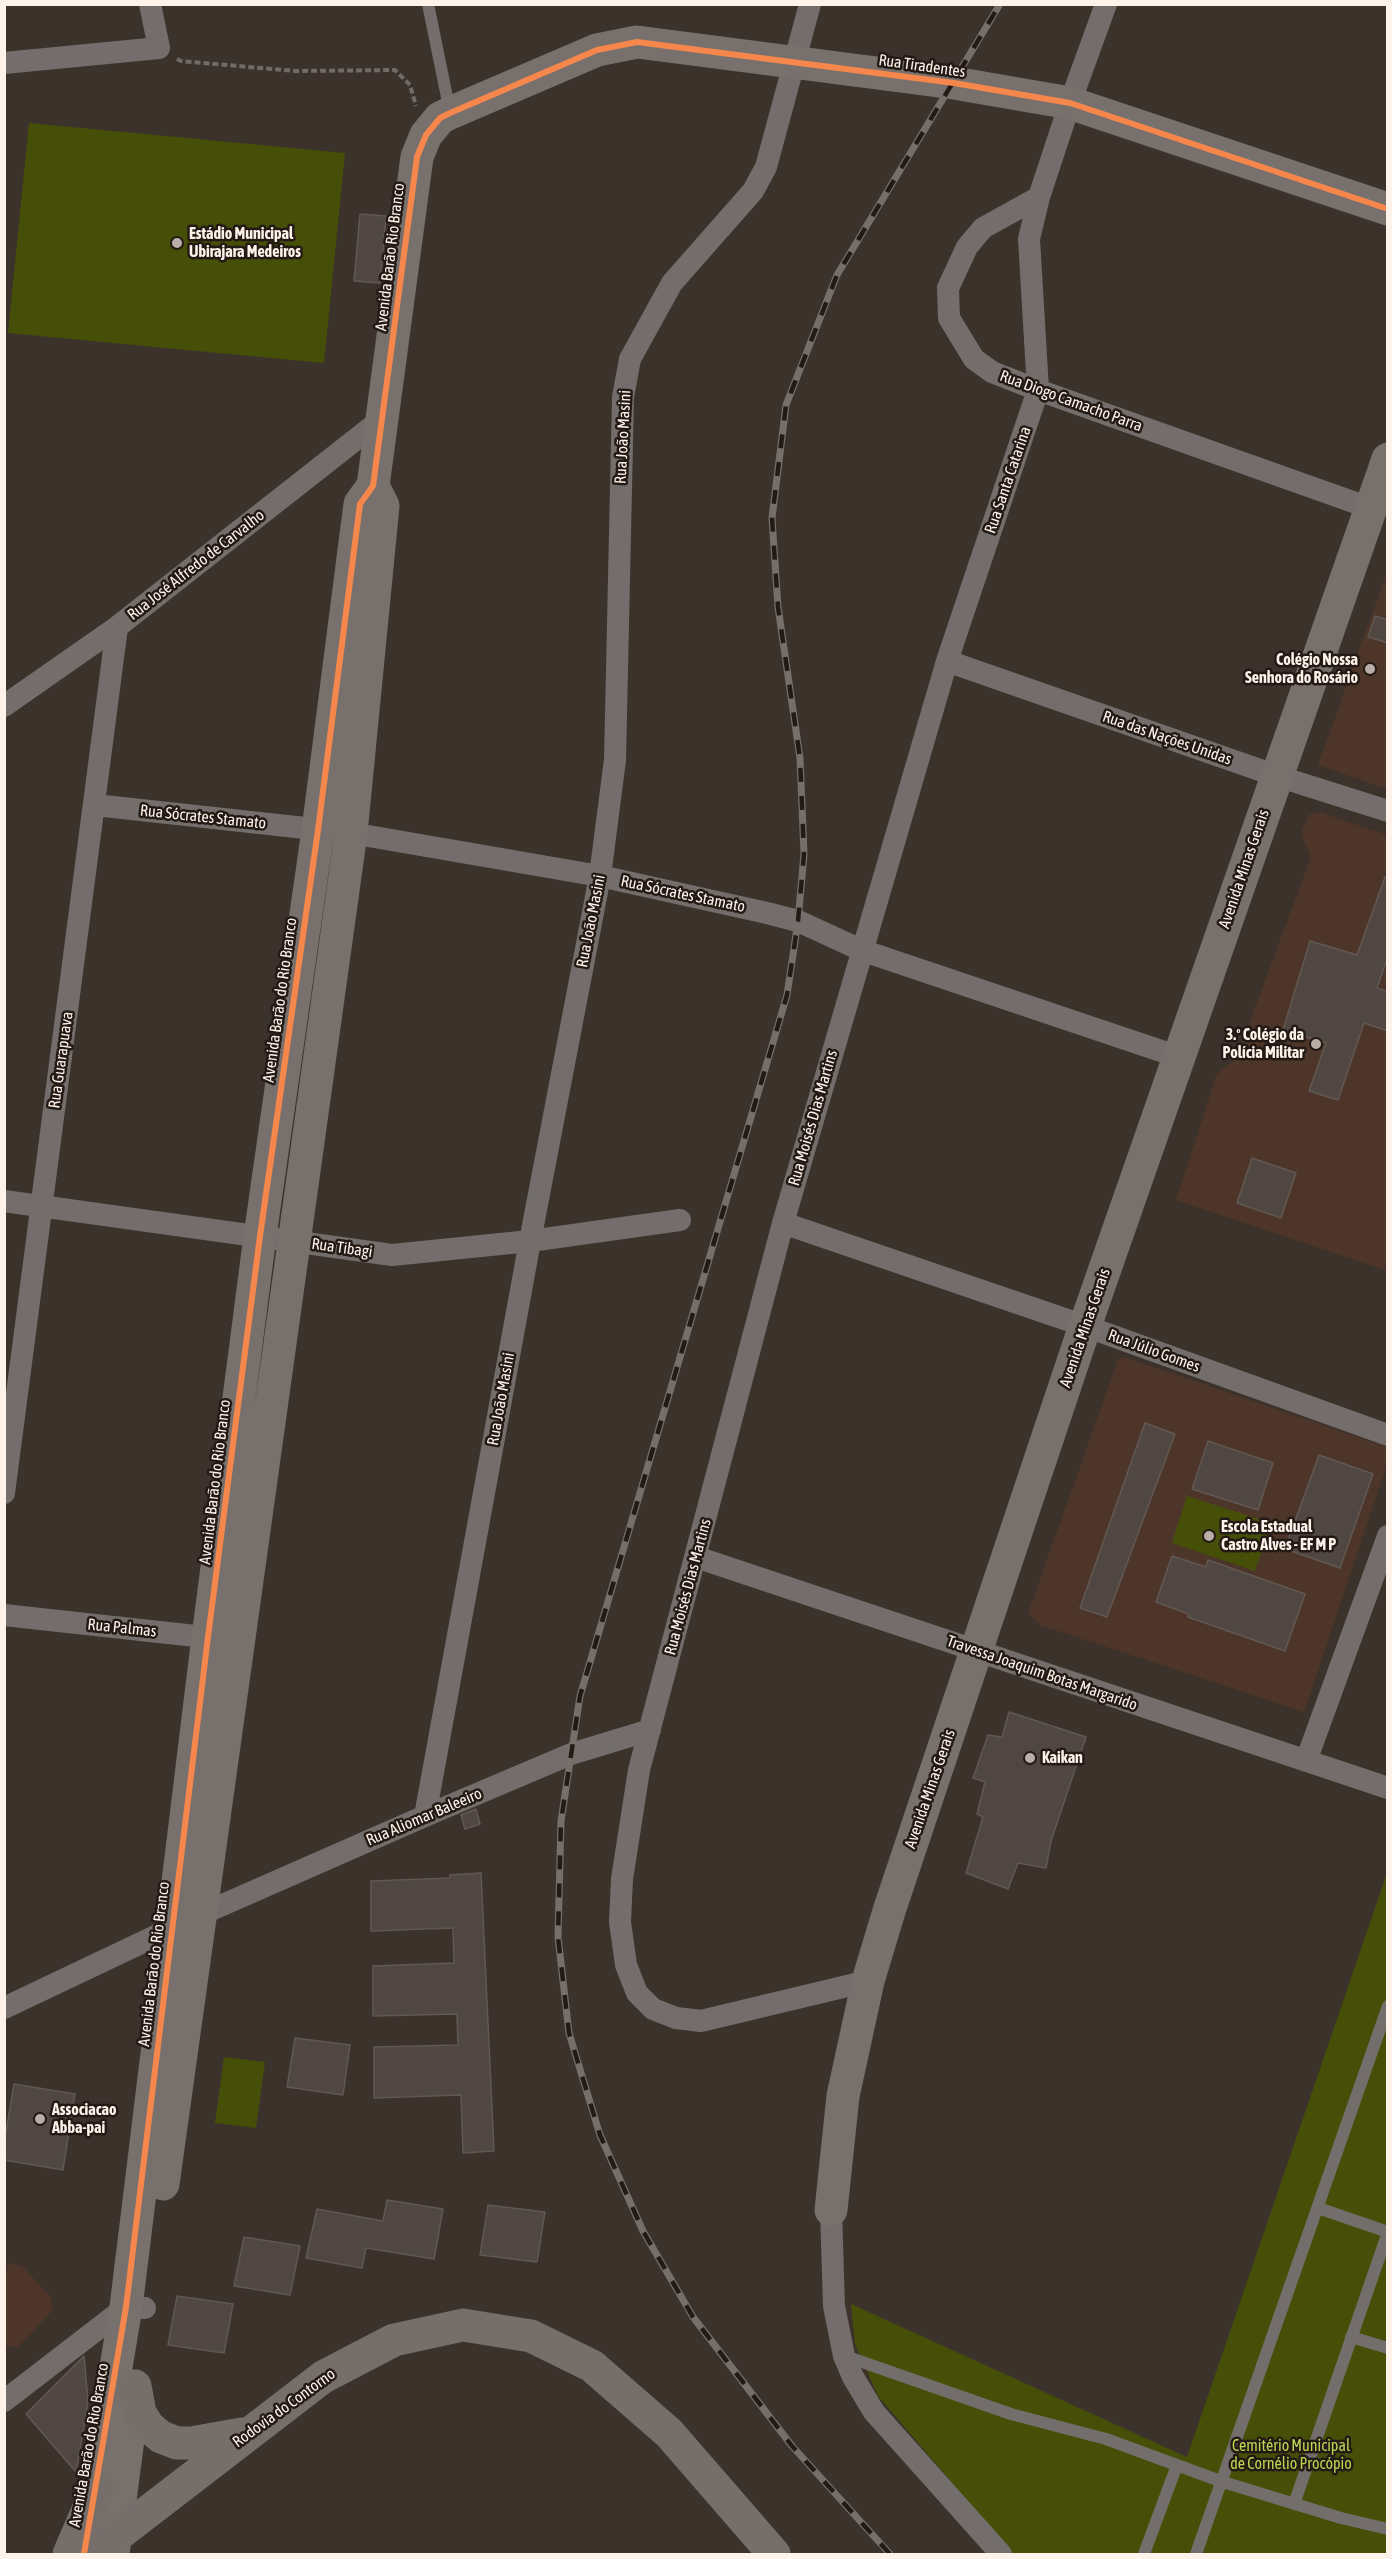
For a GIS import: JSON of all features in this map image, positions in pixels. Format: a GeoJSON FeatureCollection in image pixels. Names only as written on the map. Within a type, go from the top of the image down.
{"type":"FeatureCollection","features":[{"type":"Feature","properties":{"kind":"main road","name":"Rodovia do Contorno"},"geometry":{"type":"LineString","coordinates":[[107,2549],[249,2432],[323,2377],[394,2340],[463,2325],[531,2336],[592,2366],[669,2433],[774,2554]]}},
{"type":"Feature","properties":{"kind":"main road"},"geometry":{"type":"LineString","coordinates":[[135,2386],[140,2413],[148,2426],[161,2437],[177,2443],[192,2443],[207,2442],[249,2432]]}},
{"type":"Feature","properties":{"kind":"main road"},"geometry":{"type":"LineString","coordinates":[[69,2554],[97,2489]]}},
{"type":"Feature","properties":{"kind":"street"},"geometry":{"type":"LineString","coordinates":[[4,63],[159,48],[150,4]]}},
{"type":"Feature","properties":{"kind":"street","name":"Rua João Masini"},"geometry":{"type":"LineString","coordinates":[[425,1815],[530,1241],[600,876],[615,760],[623,397],[630,359],[672,283],[757,183],[775,142],[810,4]]}},
{"type":"Feature","properties":{"kind":"street","name":"Rua Santa Catarina"},"geometry":{"type":"LineString","coordinates":[[861,950],[947,661],[1038,390],[1029,238],[1039,197],[1106,4]]}},
{"type":"Feature","properties":{"kind":"street","name":"Rua Tiradentes"},"geometry":{"type":"LineString","coordinates":[[450,113],[597,50],[637,42],[954,83],[1070,103],[1388,209]]}},
{"type":"Feature","properties":{"kind":"street","name":"Avenida Barão Rio Branco"},"geometry":{"type":"LineString","coordinates":[[383,417],[417,157],[426,135],[440,118],[450,113]]}},
{"type":"Feature","properties":{"kind":"street","name":"Rua Diogo Camacho Parra"},"geometry":{"type":"LineString","coordinates":[[1039,197],[983,228],[967,247],[948,288],[949,318],[974,359],[992,372],[1038,390],[1370,508]]}},
{"type":"Feature","properties":{"kind":"street","name":"Avenida Barão do Rio Branco"},"geometry":{"type":"LineString","coordinates":[[84,2554],[136,2307],[164,2098],[202,1914],[223,1639],[260,1236],[318,830],[360,504],[374,486],[383,417]]}},
{"type":"Feature","properties":{"kind":"street","name":"Rua José Alfredo de Carvalho"},"geometry":{"type":"LineString","coordinates":[[4,706],[117,627],[383,417]]}},
{"type":"Feature","properties":{"kind":"street","name":"Avenida Minas Gerais"},"geometry":{"type":"LineString","coordinates":[[831,2210],[843,2096],[868,1982],[889,1911],[1085,1326],[1388,459]]}},
{"type":"Feature","properties":{"kind":"street","name":"Avenida Barão do Rio Branco"},"geometry":{"type":"LineString","coordinates":[[164,2098],[171,1929],[294,1241],[351,834],[383,506],[374,486]]}},
{"type":"Feature","properties":{"kind":"street","name":"Rua Guarapuava"},"geometry":{"type":"LineString","coordinates":[[4,1493],[117,627]]}},
{"type":"Feature","properties":{"kind":"street","name":"Rua das Nações Unidas"},"geometry":{"type":"LineString","coordinates":[[947,661],[1276,776],[1388,811]]}},
{"type":"Feature","properties":{"kind":"street","name":"Rua Sócrates Stamato"},"geometry":{"type":"LineString","coordinates":[[95,805],[351,834],[600,876],[798,921],[861,950],[1179,1057]]}},
{"type":"Feature","properties":{"kind":"street","name":"Rua Moisés Dias Martins"},"geometry":{"type":"LineString","coordinates":[[861,950],[783,1223],[639,1770],[621,1889],[620,1922],[626,1965],[637,1993],[653,2009],[676,2018],[701,2021],[868,1982]]}},
{"type":"Feature","properties":{"kind":"street","name":"Rua Tibagi"},"geometry":{"type":"LineString","coordinates":[[4,1201],[392,1255],[530,1241],[680,1220]]}},
{"type":"Feature","properties":{"kind":"street","name":"Rua Júlio Gomes"},"geometry":{"type":"LineString","coordinates":[[783,1223],[1085,1326],[1388,1435]]}},
{"type":"Feature","properties":{"kind":"street"},"geometry":{"type":"LineString","coordinates":[[1306,1761],[1388,1536]]}},
{"type":"Feature","properties":{"kind":"street","name":"Travessa Joaquim Botas Margarido"},"geometry":{"type":"LineString","coordinates":[[696,1557],[1388,1788]]}},
{"type":"Feature","properties":{"kind":"street","name":"Rua Palmas"},"geometry":{"type":"LineString","coordinates":[[4,1615],[223,1639]]}},
{"type":"Feature","properties":{"kind":"street","name":"Rua Aliomar Baleeiro"},"geometry":{"type":"LineString","coordinates":[[4,2008],[202,1914],[425,1815],[571,1754],[650,1730]]}},
{"type":"Feature","properties":{"kind":"street"},"geometry":{"type":"LineString","coordinates":[[831,2210],[834,2306],[844,2356],[874,2412],[1001,2554]]}},
{"type":"Feature","properties":{"kind":"street"},"geometry":{"type":"LineString","coordinates":[[4,2401],[136,2307]]}},
{"type":"Feature","properties":{"kind":"street","name":"Avenida Barão do Rio Branco"},"geometry":{"type":"LineString","coordinates":[[107,2549],[135,2386],[136,2307]]}},
{"type":"Feature","properties":{"kind":"lane"},"geometry":{"type":"LineString","coordinates":[[428,4],[450,113]]}},
{"type":"Feature","properties":{"kind":"lane"},"geometry":{"type":"LineString","coordinates":[[1196,2554],[1388,2006]]}},
{"type":"Feature","properties":{"kind":"lane"},"geometry":{"type":"LineString","coordinates":[[1294,2504],[1387,2232],[1318,2208]]}},
{"type":"Feature","properties":{"kind":"lane"},"geometry":{"type":"LineString","coordinates":[[1351,2337],[1388,2348]]}},
{"type":"Feature","properties":{"kind":"lane"},"geometry":{"type":"LineString","coordinates":[[844,2356],[1011,2414],[1106,2439],[1223,2482],[1388,2529]]}},
{"type":"Feature","properties":{"kind":"lane"},"geometry":{"type":"LineString","coordinates":[[1144,2554],[1177,2465]]}},
{"type":"Feature","properties":{"kind":"path"},"geometry":{"type":"LineString","coordinates":[[159,48],[182,61],[320,72],[395,70],[410,85],[426,135]]}},
{"type":"Feature","properties":{"kind":"shaded area","name":"Colégio Nossa Senhora do Rosário"},"geometry":{"type":"Polygon","coordinates":[[[1387,572],[1387,789],[1318,765],[1387,572]]]}},
{"type":"Feature","properties":{"kind":"shaded area","name":"3.º Colégio da Polícia Militar"},"geometry":{"type":"Polygon","coordinates":[[[1319,812],[1387,835],[1387,1271],[1176,1200],[1217,1074],[1247,1049],[1243,1040],[1311,857],[1301,834],[1308,815],[1319,812]]]}},
{"type":"Feature","properties":{"kind":"shaded area","name":"Escola Estadual Castro Alves - EF M P"},"geometry":{"type":"Polygon","coordinates":[[[1124,1357],[1387,1447],[1387,1465],[1304,1712],[1040,1625],[1028,1613],[1118,1360],[1124,1357]]]}},
{"type":"Feature","properties":{"kind":"shaded area"},"geometry":{"type":"Polygon","coordinates":[[[9,2263],[22,2266],[51,2297],[53,2310],[18,2347],[5,2346],[5,2268],[9,2263]]]}},
{"type":"Feature","properties":{"kind":"green space","name":"Estádio Municipal Ubirajara Medeiros"},"geometry":{"type":"Polygon","coordinates":[[[29,123],[345,153],[324,363],[8,333],[29,123]]]}},
{"type":"Feature","properties":{"kind":"green space"},"geometry":{"type":"Polygon","coordinates":[[[1187,1496],[1271,1523],[1255,1571],[1172,1543],[1187,1496]]]}},
{"type":"Feature","properties":{"kind":"green space","name":"Cemitério Municipal de Cornélio Procópio"},"geometry":{"type":"Polygon","coordinates":[[[1387,1873],[1387,2554],[1013,2554],[878,2396],[855,2344],[851,2304],[1187,2457],[1387,1873]]]}},
{"type":"Feature","properties":{"kind":"green space"},"geometry":{"type":"Polygon","coordinates":[[[224,2057],[265,2062],[256,2128],[215,2123],[224,2057]]]}},
{"type":"Feature","properties":{"kind":"building"},"geometry":{"type":"Polygon","coordinates":[[[360,214],[386,216],[380,283],[354,281],[360,214]]]}},
{"type":"Feature","properties":{"kind":"building"},"geometry":{"type":"Polygon","coordinates":[[[1375,616],[1388,620],[1388,643],[1368,637],[1375,616]]]}},
{"type":"Feature","properties":{"kind":"building"},"geometry":{"type":"Polygon","coordinates":[[[1385,877],[1388,877],[1388,956],[1377,988],[1388,992],[1388,1031],[1364,1023],[1338,1100],[1309,1091],[1326,1043],[1283,1030],[1310,941],[1357,955],[1385,877]]]}},
{"type":"Feature","properties":{"kind":"building"},"geometry":{"type":"Polygon","coordinates":[[[1252,1158],[1296,1173],[1281,1218],[1237,1203],[1252,1158]]]}},
{"type":"Feature","properties":{"kind":"building"},"geometry":{"type":"Polygon","coordinates":[[[1145,1423],[1175,1434],[1107,1617],[1080,1608],[1145,1423]]]}},
{"type":"Feature","properties":{"kind":"building"},"geometry":{"type":"Polygon","coordinates":[[[1208,1441],[1273,1463],[1258,1510],[1192,1489],[1208,1441]]]}},
{"type":"Feature","properties":{"kind":"building"},"geometry":{"type":"Polygon","coordinates":[[[1319,1455],[1373,1474],[1340,1568],[1285,1549],[1319,1455]]]}},
{"type":"Feature","properties":{"kind":"building"},"geometry":{"type":"Polygon","coordinates":[[[1172,1556],[1206,1567],[1208,1560],[1305,1594],[1285,1651],[1188,1617],[1189,1614],[1156,1602],[1172,1556]]]}},
{"type":"Feature","properties":{"kind":"building","name":"Kaikan"},"geometry":{"type":"Polygon","coordinates":[[[1009,1712],[1086,1737],[1051,1841],[1046,1868],[1018,1863],[1008,1889],[966,1873],[983,1817],[977,1814],[985,1782],[973,1778],[988,1735],[1002,1737],[1009,1712]]]}},
{"type":"Feature","properties":{"kind":"building"},"geometry":{"type":"Polygon","coordinates":[[[476,1809],[480,1824],[465,1829],[461,1815],[476,1809]]]}},
{"type":"Feature","properties":{"kind":"building"},"geometry":{"type":"Polygon","coordinates":[[[481,1873],[494,2151],[463,2153],[461,2095],[374,2098],[374,2047],[458,2045],[457,2014],[373,2016],[373,1966],[454,1963],[453,1928],[371,1931],[371,1881],[450,1878],[450,1875],[481,1873]]]}},
{"type":"Feature","properties":{"kind":"building"},"geometry":{"type":"Polygon","coordinates":[[[295,2038],[350,2045],[343,2095],[287,2087],[295,2038]]]}},
{"type":"Feature","properties":{"kind":"building","name":"Associacao Abba-pai"},"geometry":{"type":"Polygon","coordinates":[[[14,2084],[75,2094],[63,2170],[4,2160],[4,2144],[14,2084]]]}},
{"type":"Feature","properties":{"kind":"building"},"geometry":{"type":"Polygon","coordinates":[[[387,2200],[443,2209],[434,2259],[366,2248],[362,2268],[306,2258],[317,2209],[383,2221],[387,2200]]]}},
{"type":"Feature","properties":{"kind":"building"},"geometry":{"type":"Polygon","coordinates":[[[488,2205],[545,2212],[537,2262],[480,2255],[488,2205]]]}},
{"type":"Feature","properties":{"kind":"building"},"geometry":{"type":"Polygon","coordinates":[[[244,2237],[300,2246],[290,2295],[234,2286],[244,2237]]]}},
{"type":"Feature","properties":{"kind":"building"},"geometry":{"type":"Polygon","coordinates":[[[177,2296],[233,2304],[224,2353],[168,2345],[177,2296]]]}},
{"type":"Feature","properties":{"kind":"building"},"geometry":{"type":"Polygon","coordinates":[[[84,2356],[88,2401],[76,2472],[26,2414],[84,2356]]]}},
{"type":"Feature","properties":{"kind":"railway"},"geometry":{"type":"LineString","coordinates":[[890,2554],[792,2446],[693,2317],[643,2231],[600,2135],[569,2033],[558,1937],[561,1821],[580,1696],[787,995],[798,921],[804,854],[800,758],[778,607],[772,518],[786,405],[837,275],[1000,4]]}},
{"type":"Feature","properties":{"kind":"cycle path"},"geometry":{"type":"LineString","coordinates":[[84,2554],[126,2307],[208,1637],[260,1236],[318,830],[360,504],[373,486],[417,157],[426,135],[440,118],[450,113],[597,50],[637,42],[954,83],[1070,103],[1388,209]]}},
{"type":"Feature","properties":{"kind":"place","name":"Estádio Municipal Ubirajara Medeiros"},"geometry":{"type":"Point","coordinates":[177,243]}},
{"type":"Feature","properties":{"kind":"place","name":"Colégio Nossa Senhora do Rosário"},"geometry":{"type":"Point","coordinates":[1370,669]}},
{"type":"Feature","properties":{"kind":"place","name":"3.º Colégio da Polícia Militar"},"geometry":{"type":"Point","coordinates":[1316,1044]}},
{"type":"Feature","properties":{"kind":"place","name":"Escola Estadual Castro Alves - EF M P"},"geometry":{"type":"Point","coordinates":[1209,1536]}},
{"type":"Feature","properties":{"kind":"place","name":"Kaikan"},"geometry":{"type":"Point","coordinates":[1030,1758]}},
{"type":"Feature","properties":{"kind":"place","name":"Associacao Abba-pai"},"geometry":{"type":"Point","coordinates":[40,2119]}}]}
